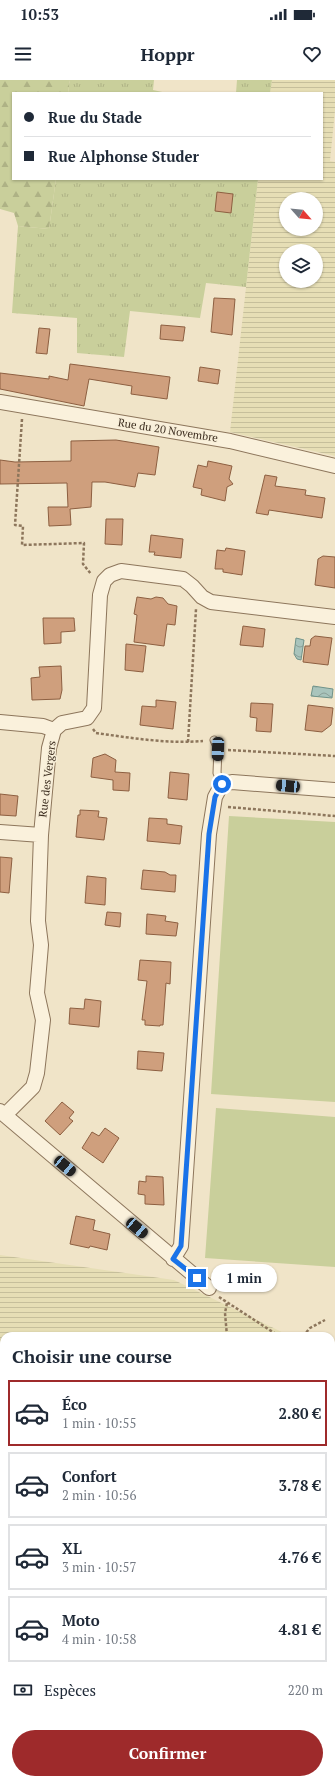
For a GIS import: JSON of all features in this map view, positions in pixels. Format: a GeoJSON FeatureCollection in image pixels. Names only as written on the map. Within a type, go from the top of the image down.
{"type":"FeatureCollection","features":[{"type":"Feature","properties":{"kind":"street","name":"Rue du 20 Novembre"},"geometry":{"type":"LineString","coordinates":[[0,402],[230,441],[335,466]]}},
{"type":"Feature","properties":{"kind":"street"},"geometry":{"type":"LineString","coordinates":[[87,718],[94,708],[100,595],[104,581],[110,575],[121,571],[182,578],[202,597],[211,602],[335,617]]}},
{"type":"Feature","properties":{"kind":"street","name":"Rue des Vergers"},"geometry":{"type":"LineString","coordinates":[[2,1113],[32,1087],[37,1074],[43,1020],[37,993],[41,945],[38,921],[41,835],[50,748],[54,730],[62,723],[87,718]]}},
{"type":"Feature","properties":{"kind":"street"},"geometry":{"type":"LineString","coordinates":[[0,722],[43,726],[54,730]]}},
{"type":"Feature","properties":{"kind":"street"},"geometry":{"type":"LineString","coordinates":[[173,1259],[181,1246],[209,834],[215,797],[222,784],[232,782],[335,790]]}},
{"type":"Feature","properties":{"kind":"street"},"geometry":{"type":"LineString","coordinates":[[0,832],[41,835]]}},
{"type":"Feature","properties":{"kind":"street"},"geometry":{"type":"LineString","coordinates":[[2,1113],[209,1288]]}},
{"type":"Feature","properties":{"kind":"lane"},"geometry":{"type":"LineString","coordinates":[[214,740],[218,749],[217,773],[222,784]]}},
{"type":"Feature","properties":{"kind":"path"},"geometry":{"type":"LineString","coordinates":[[23,406],[15,525],[23,526],[22,545],[84,543],[83,564],[88,572],[104,581]]}},
{"type":"Feature","properties":{"kind":"path"},"geometry":{"type":"LineString","coordinates":[[188,742],[196,608],[202,597]]}},
{"type":"Feature","properties":{"kind":"path"},"geometry":{"type":"LineString","coordinates":[[87,718],[96,733],[188,742],[214,740]]}},
{"type":"Feature","properties":{"kind":"path"},"geometry":{"type":"LineString","coordinates":[[218,749],[335,756]]}},
{"type":"Feature","properties":{"kind":"path"},"geometry":{"type":"LineString","coordinates":[[223,806],[335,816]]}},
{"type":"Feature","properties":{"kind":"path"},"geometry":{"type":"LineString","coordinates":[[209,1288],[227,1303],[273,1332]]}},
{"type":"Feature","properties":{"kind":"path"},"geometry":{"type":"LineString","coordinates":[[227,1303],[225,1313],[227,1332]]}},
{"type":"Feature","properties":{"kind":"path"},"geometry":{"type":"LineString","coordinates":[[306,1332],[310,1328],[325,1320]]}},
{"type":"Feature","properties":{"kind":"shaded area"},"geometry":{"type":"Polygon","coordinates":[[[272,80],[335,80],[335,110],[330,161],[335,162],[335,456],[230,432],[258,180],[323,180],[323,92],[270,92],[272,80]]]}},
{"type":"Feature","properties":{"kind":"shaded area"},"geometry":{"type":"Polygon","coordinates":[[[0,1255],[174,1280],[282,1332],[0,1332],[0,1255]]]}},
{"type":"Feature","properties":{"kind":"green space"},"geometry":{"type":"Polygon","coordinates":[[[0,80],[70,80],[68,92],[12,92],[12,180],[56,180],[49,229],[18,226],[14,213],[0,209],[0,80]]]}},
{"type":"Feature","properties":{"kind":"green space"},"geometry":{"type":"Polygon","coordinates":[[[70,80],[154,80],[153,90],[162,92],[68,92],[70,80]]]}},
{"type":"Feature","properties":{"kind":"green space"},"geometry":{"type":"Polygon","coordinates":[[[237,80],[272,80],[270,92],[236,92],[237,80]]]}},
{"type":"Feature","properties":{"kind":"green space"},"geometry":{"type":"Polygon","coordinates":[[[56,180],[258,180],[246,287],[206,283],[200,318],[130,311],[124,357],[77,353],[77,318],[12,313],[18,226],[49,229],[56,180]]]}},
{"type":"Feature","properties":{"kind":"green space"},"geometry":{"type":"Polygon","coordinates":[[[229,816],[335,822],[335,1102],[211,1094],[229,816]]]}},
{"type":"Feature","properties":{"kind":"green space"},"geometry":{"type":"Polygon","coordinates":[[[216,1108],[335,1117],[335,1267],[205,1258],[216,1108]]]}},
{"type":"Feature","properties":{"kind":"water"},"geometry":{"type":"Polygon","coordinates":[[[296,638],[304,640],[301,660],[297,659],[294,654],[296,638]]]}},
{"type":"Feature","properties":{"kind":"water"},"geometry":{"type":"Polygon","coordinates":[[[313,686],[333,689],[332,698],[311,696],[313,686]]]}},
{"type":"Feature","properties":{"kind":"building"},"geometry":{"type":"Polygon","coordinates":[[[217,192],[233,194],[231,213],[215,211],[217,192]]]}},
{"type":"Feature","properties":{"kind":"building"},"geometry":{"type":"Polygon","coordinates":[[[214,298],[235,299],[232,335],[211,332],[214,298]]]}},
{"type":"Feature","properties":{"kind":"building"},"geometry":{"type":"Polygon","coordinates":[[[161,325],[185,327],[183,341],[160,339],[161,325]]]}},
{"type":"Feature","properties":{"kind":"building"},"geometry":{"type":"Polygon","coordinates":[[[39,328],[50,329],[47,354],[36,353],[39,328]]]}},
{"type":"Feature","properties":{"kind":"building"},"geometry":{"type":"Polygon","coordinates":[[[70,364],[170,377],[167,399],[131,394],[132,386],[89,379],[84,406],[0,389],[0,373],[49,379],[49,376],[68,380],[70,364]]]}},
{"type":"Feature","properties":{"kind":"building"},"geometry":{"type":"Polygon","coordinates":[[[200,367],[220,370],[218,384],[198,381],[200,367]]]}},
{"type":"Feature","properties":{"kind":"building"},"geometry":{"type":"Polygon","coordinates":[[[116,440],[159,447],[155,475],[138,473],[135,487],[105,482],[92,482],[91,507],[70,509],[71,525],[49,526],[48,507],[68,507],[67,483],[0,484],[0,460],[15,462],[71,461],[71,441],[116,440]]]}},
{"type":"Feature","properties":{"kind":"building"},"geometry":{"type":"Polygon","coordinates":[[[208,461],[232,466],[229,479],[233,484],[227,487],[225,501],[201,495],[202,489],[193,487],[198,465],[207,467],[208,461]]]}},
{"type":"Feature","properties":{"kind":"building"},"geometry":{"type":"Polygon","coordinates":[[[265,475],[277,477],[275,486],[306,490],[305,495],[325,498],[322,518],[269,510],[268,515],[256,513],[265,475]]]}},
{"type":"Feature","properties":{"kind":"building"},"geometry":{"type":"Polygon","coordinates":[[[106,519],[123,519],[122,545],[105,544],[106,519]]]}},
{"type":"Feature","properties":{"kind":"building"},"geometry":{"type":"Polygon","coordinates":[[[151,535],[183,539],[181,558],[154,555],[155,552],[149,552],[151,535]]]}},
{"type":"Feature","properties":{"kind":"building"},"geometry":{"type":"Polygon","coordinates":[[[226,548],[245,551],[242,575],[223,572],[223,569],[215,569],[217,550],[225,551],[226,548]]]}},
{"type":"Feature","properties":{"kind":"building"},"geometry":{"type":"Polygon","coordinates":[[[323,556],[335,557],[335,588],[315,585],[318,559],[323,556]]]}},
{"type":"Feature","properties":{"kind":"building"},"geometry":{"type":"Polygon","coordinates":[[[137,597],[151,599],[156,597],[163,598],[168,604],[177,606],[175,625],[167,624],[164,646],[134,642],[137,615],[134,614],[137,597]]]}},
{"type":"Feature","properties":{"kind":"building"},"geometry":{"type":"Polygon","coordinates":[[[43,618],[74,618],[75,631],[61,632],[61,643],[44,644],[43,618]]]}},
{"type":"Feature","properties":{"kind":"building"},"geometry":{"type":"Polygon","coordinates":[[[243,626],[265,629],[263,647],[240,645],[243,626]]]}},
{"type":"Feature","properties":{"kind":"building"},"geometry":{"type":"Polygon","coordinates":[[[315,636],[332,638],[328,665],[303,662],[305,646],[310,646],[311,639],[315,636]]]}},
{"type":"Feature","properties":{"kind":"building"},"geometry":{"type":"Polygon","coordinates":[[[126,644],[146,646],[143,672],[125,670],[126,644]]]}},
{"type":"Feature","properties":{"kind":"building"},"geometry":{"type":"Polygon","coordinates":[[[61,666],[62,690],[60,699],[32,700],[31,678],[40,677],[39,667],[61,666]]]}},
{"type":"Feature","properties":{"kind":"building"},"geometry":{"type":"Polygon","coordinates":[[[156,700],[176,702],[173,729],[140,725],[142,706],[156,707],[156,700]]]}},
{"type":"Feature","properties":{"kind":"building"},"geometry":{"type":"Polygon","coordinates":[[[251,703],[273,704],[271,732],[256,731],[257,718],[250,717],[251,703]]]}},
{"type":"Feature","properties":{"kind":"building"},"geometry":{"type":"Polygon","coordinates":[[[308,705],[333,708],[331,725],[322,732],[305,730],[308,705]]]}},
{"type":"Feature","properties":{"kind":"building"},"geometry":{"type":"Polygon","coordinates":[[[105,754],[116,760],[115,772],[130,773],[129,791],[113,790],[113,780],[91,777],[93,758],[105,754]]]}},
{"type":"Feature","properties":{"kind":"building"},"geometry":{"type":"Polygon","coordinates":[[[170,772],[189,774],[187,800],[168,798],[170,772]]]}},
{"type":"Feature","properties":{"kind":"building"},"geometry":{"type":"Polygon","coordinates":[[[0,794],[18,796],[16,816],[0,815],[0,794]]]}},
{"type":"Feature","properties":{"kind":"building"},"geometry":{"type":"Polygon","coordinates":[[[80,810],[99,811],[98,817],[107,818],[104,840],[76,837],[78,815],[80,815],[80,810]]]}},
{"type":"Feature","properties":{"kind":"building"},"geometry":{"type":"Polygon","coordinates":[[[149,818],[167,819],[167,824],[182,826],[180,844],[147,841],[149,818]]]}},
{"type":"Feature","properties":{"kind":"building"},"geometry":{"type":"Polygon","coordinates":[[[0,857],[12,858],[9,893],[0,892],[0,857]]]}},
{"type":"Feature","properties":{"kind":"building"},"geometry":{"type":"Polygon","coordinates":[[[143,870],[165,872],[170,875],[176,875],[175,892],[141,889],[143,870]]]}},
{"type":"Feature","properties":{"kind":"building"},"geometry":{"type":"Polygon","coordinates":[[[87,876],[106,878],[105,905],[85,903],[87,876]]]}},
{"type":"Feature","properties":{"kind":"building"},"geometry":{"type":"Polygon","coordinates":[[[107,912],[121,913],[120,927],[105,925],[107,912]]]}},
{"type":"Feature","properties":{"kind":"building"},"geometry":{"type":"Polygon","coordinates":[[[147,914],[166,916],[165,921],[178,923],[176,936],[146,934],[147,914]]]}},
{"type":"Feature","properties":{"kind":"building"},"geometry":{"type":"Polygon","coordinates":[[[140,960],[171,962],[170,984],[166,983],[163,1025],[160,1026],[145,1025],[145,1020],[142,1020],[147,981],[138,980],[140,960]]]}},
{"type":"Feature","properties":{"kind":"building"},"geometry":{"type":"Polygon","coordinates":[[[85,999],[101,1001],[99,1027],[69,1024],[70,1008],[84,1009],[85,999]]]}},
{"type":"Feature","properties":{"kind":"building"},"geometry":{"type":"Polygon","coordinates":[[[138,1051],[164,1053],[162,1071],[137,1069],[138,1051]]]}},
{"type":"Feature","properties":{"kind":"building"},"geometry":{"type":"Polygon","coordinates":[[[62,1102],[74,1112],[69,1118],[73,1121],[60,1135],[45,1121],[62,1102]]]}},
{"type":"Feature","properties":{"kind":"building"},"geometry":{"type":"Polygon","coordinates":[[[105,1128],[119,1138],[103,1163],[82,1148],[92,1132],[99,1136],[105,1128]]]}},
{"type":"Feature","properties":{"kind":"building"},"geometry":{"type":"Polygon","coordinates":[[[146,1176],[163,1177],[164,1205],[145,1204],[145,1195],[138,1194],[139,1181],[146,1182],[146,1176]]]}},
{"type":"Feature","properties":{"kind":"building"},"geometry":{"type":"Polygon","coordinates":[[[76,1216],[95,1220],[93,1230],[110,1234],[107,1250],[90,1246],[89,1248],[70,1244],[76,1216]]]}},
{"type":"Feature","properties":{"kind":"route"},"geometry":{"type":"LineString","coordinates":[[197,1278],[173,1259],[181,1246],[209,834],[215,797],[222,784]]}}]}
